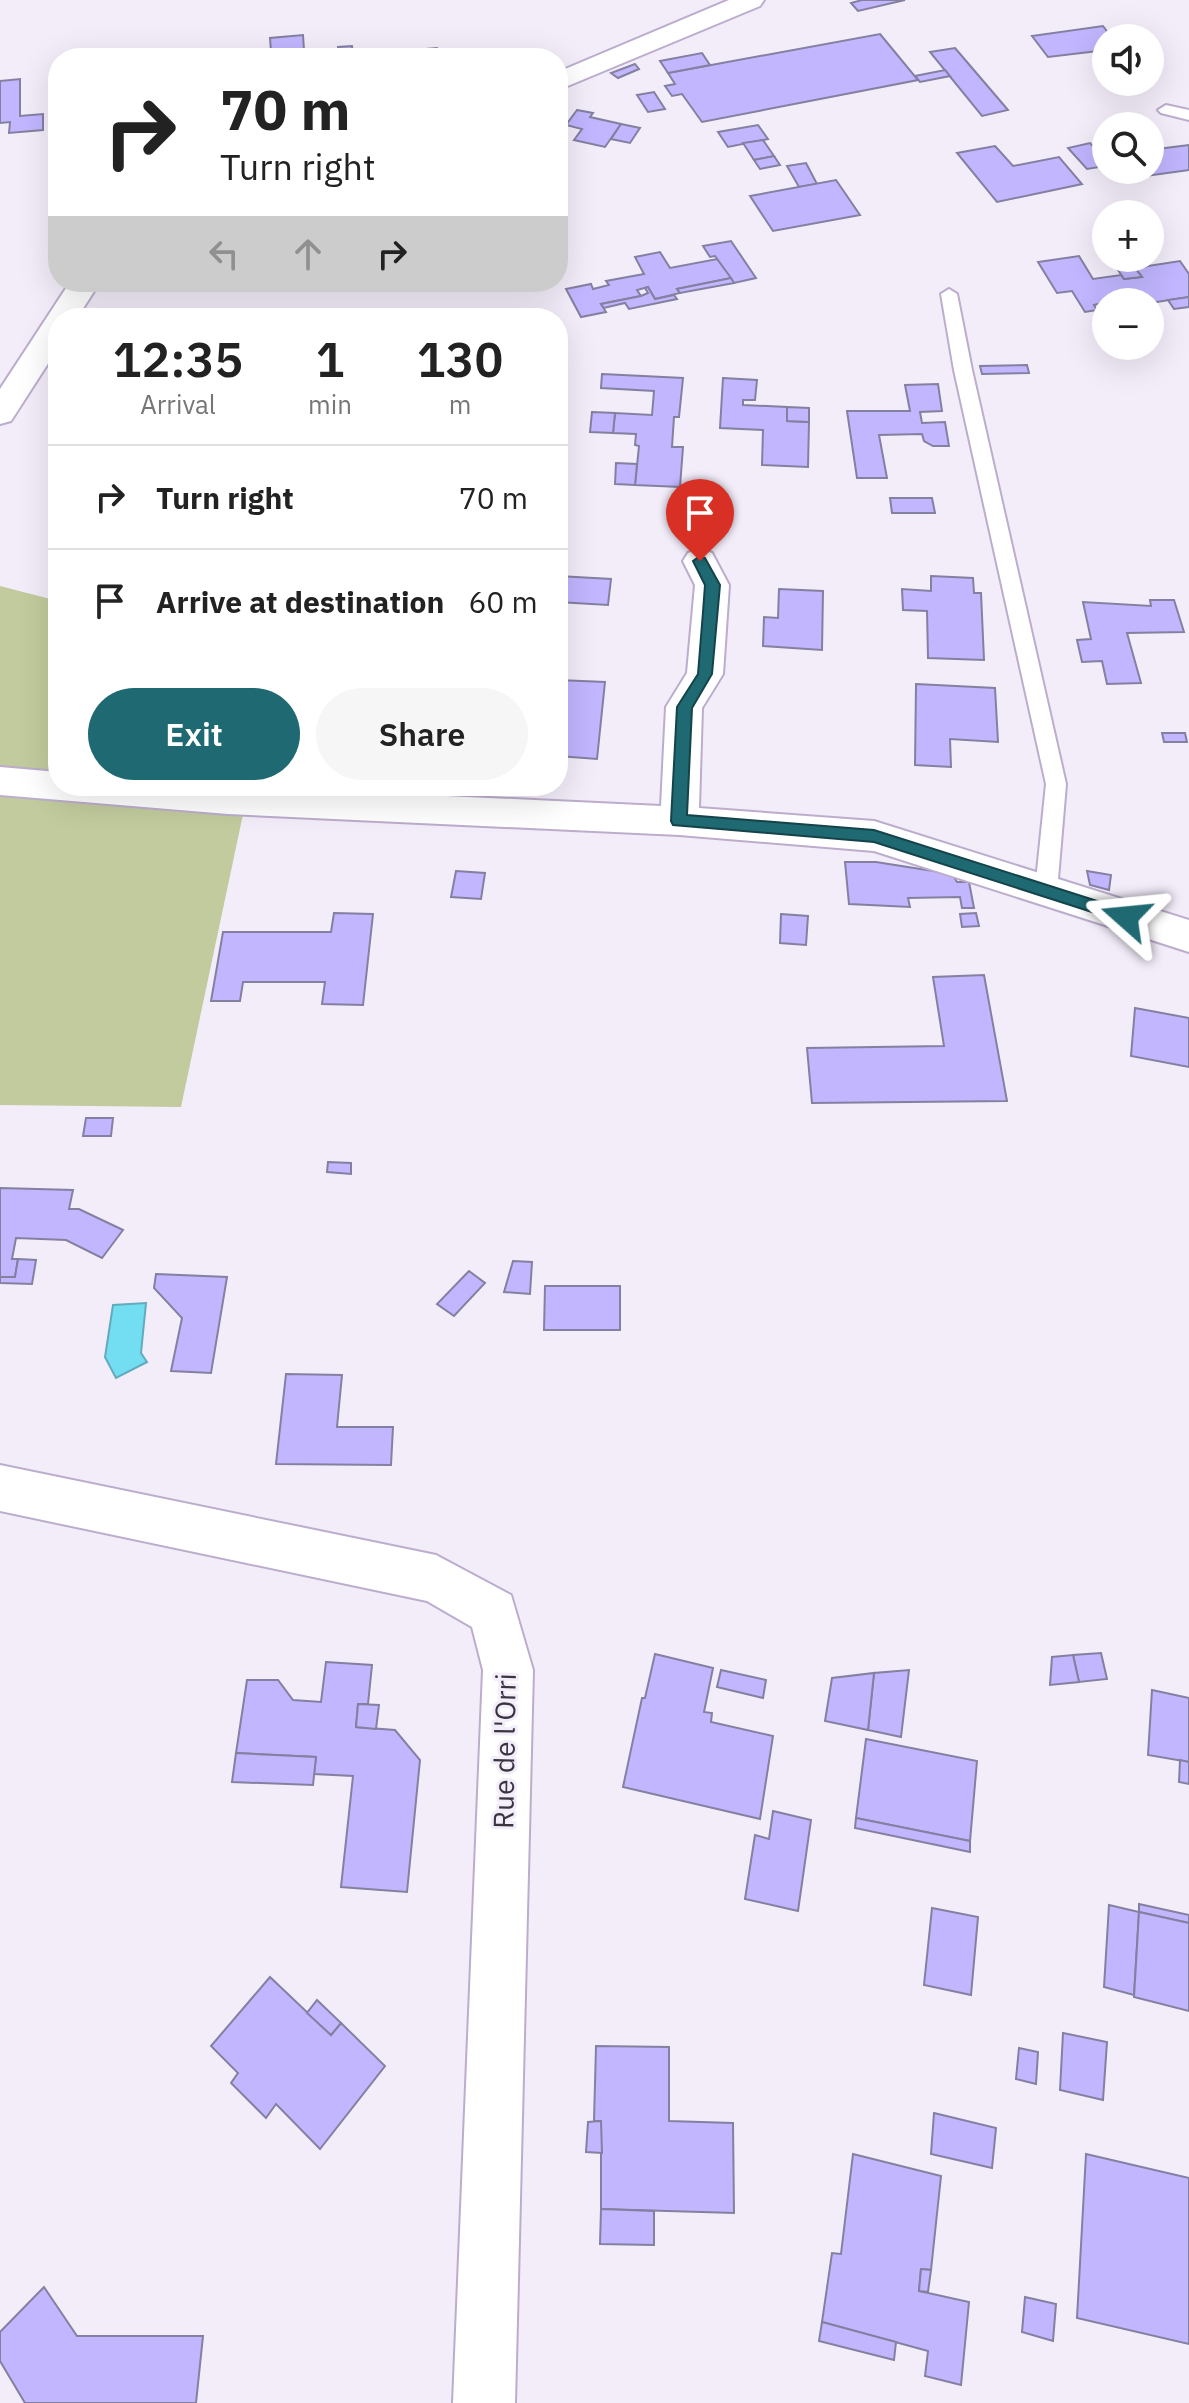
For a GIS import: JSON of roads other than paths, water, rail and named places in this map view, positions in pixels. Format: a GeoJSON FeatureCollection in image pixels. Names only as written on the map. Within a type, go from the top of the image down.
{"type":"FeatureCollection","features":[{"type":"Feature","properties":{"kind":"street"},"geometry":{"type":"LineString","coordinates":[[568,78],[751,0]]}},
{"type":"Feature","properties":{"kind":"street"},"geometry":{"type":"LineString","coordinates":[[0,414],[48,340]]}},
{"type":"Feature","properties":{"kind":"street"},"geometry":{"type":"LineString","coordinates":[[679,821],[684,707],[705,674],[707,653],[712,585],[700,561]]}},
{"type":"Feature","properties":{"kind":"street"},"geometry":{"type":"LineString","coordinates":[[0,781],[48,785]]}},
{"type":"Feature","properties":{"kind":"street"},"geometry":{"type":"LineString","coordinates":[[281,796],[874,836],[1189,936]]}},
{"type":"Feature","properties":{"kind":"street","name":"Rue de l'Orri"},"geometry":{"type":"LineString","coordinates":[[0,1488],[436,1579],[493,1612],[508,1670],[484,2403]]}},
{"type":"Feature","properties":{"kind":"lane"},"geometry":{"type":"LineString","coordinates":[[1166,110],[1189,115]]}},
{"type":"Feature","properties":{"kind":"lane"},"geometry":{"type":"LineString","coordinates":[[949,294],[963,370],[1056,784],[1046,891]]}},
{"type":"Feature","properties":{"kind":"water"},"geometry":{"type":"Polygon","coordinates":[[[146,1303],[141,1353],[147,1362],[116,1378],[105,1357],[113,1305],[146,1303]]]}}]}
